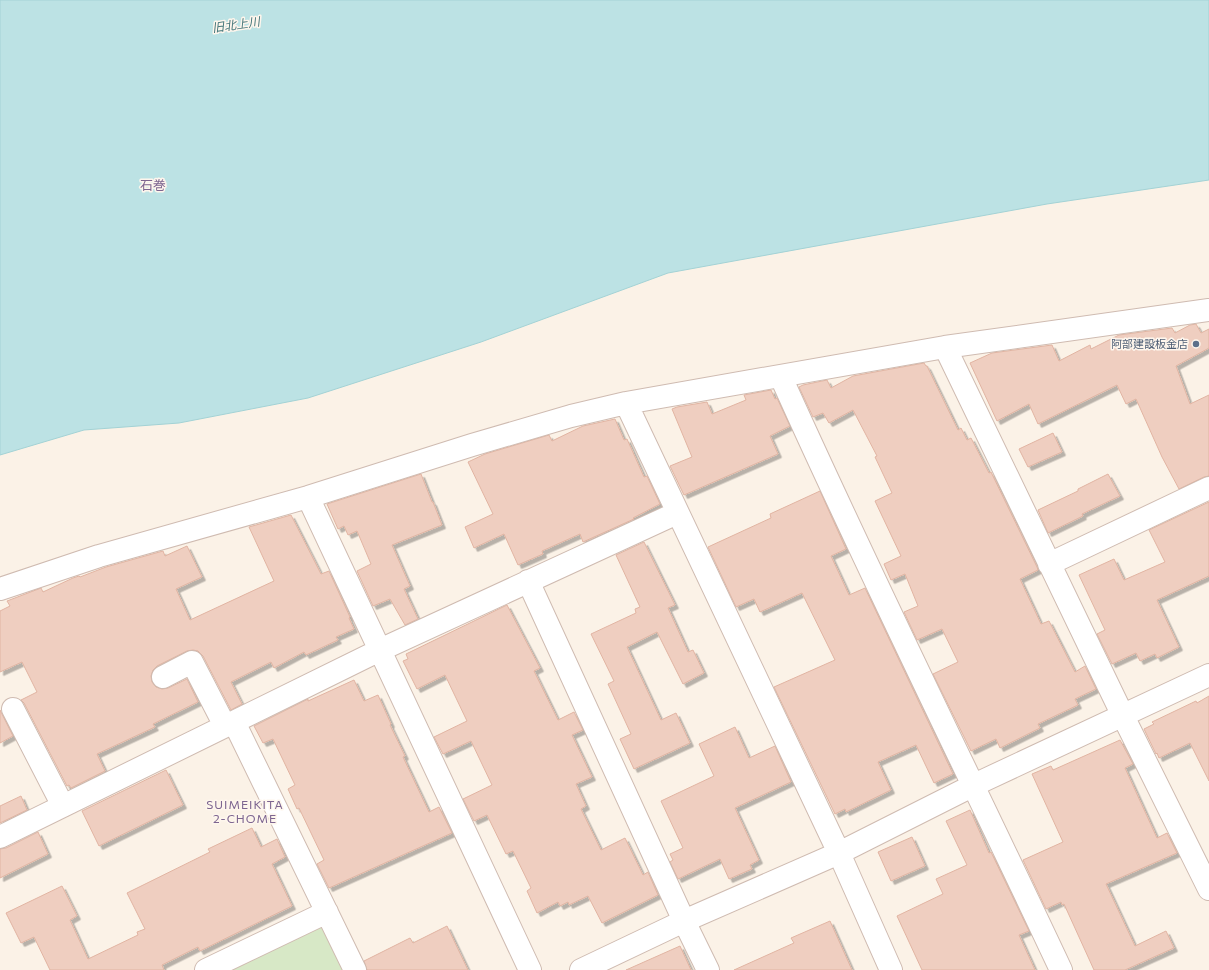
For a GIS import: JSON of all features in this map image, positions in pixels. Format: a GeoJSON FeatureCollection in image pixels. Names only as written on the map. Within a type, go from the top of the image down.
{"type":"FeatureCollection","features":[{"type":"Feature","properties":{"kind":"street"},"geometry":{"type":"LineString","coordinates":[[0,590],[99,556],[308,497],[487,440],[571,416],[626,403],[945,347],[1209,310]]}},
{"type":"Feature","properties":{"kind":"street"},"geometry":{"type":"LineString","coordinates":[[945,347],[1123,716],[1209,889]]}},
{"type":"Feature","properties":{"kind":"street"},"geometry":{"type":"LineString","coordinates":[[781,377],[837,501],[1061,970]]}},
{"type":"Feature","properties":{"kind":"street"},"geometry":{"type":"LineString","coordinates":[[626,403],[839,853],[891,970]]}},
{"type":"Feature","properties":{"kind":"street"},"geometry":{"type":"LineString","coordinates":[[1050,564],[1209,488]]}},
{"type":"Feature","properties":{"kind":"street"},"geometry":{"type":"LineString","coordinates":[[308,497],[530,970]]}},
{"type":"Feature","properties":{"kind":"street"},"geometry":{"type":"LineString","coordinates":[[0,837],[380,650],[677,513]]}},
{"type":"Feature","properties":{"kind":"street"},"geometry":{"type":"LineString","coordinates":[[528,581],[684,921],[708,970]]}},
{"type":"Feature","properties":{"kind":"street"},"geometry":{"type":"LineString","coordinates":[[163,676],[192,662],[229,724],[355,970]]}},
{"type":"Feature","properties":{"kind":"street"},"geometry":{"type":"LineString","coordinates":[[581,970],[684,921],[839,853],[974,786],[1209,675]]}},
{"type":"Feature","properties":{"kind":"street"},"geometry":{"type":"LineString","coordinates":[[13,709],[63,806]]}},
{"type":"Feature","properties":{"kind":"street"},"geometry":{"type":"LineString","coordinates":[[206,970],[326,912]]}},
{"type":"Feature","properties":{"kind":"green space"},"geometry":{"type":"Polygon","coordinates":[[[322,919],[347,970],[226,970],[322,919]]]}},
{"type":"Feature","properties":{"kind":"water","name":"旧北上川"},"geometry":{"type":"Polygon","coordinates":[[[0,0],[1209,0],[1209,180],[1047,204],[668,273],[481,342],[308,398],[179,423],[84,430],[0,455],[0,0]]]}},
{"type":"Feature","properties":{"kind":"building"},"geometry":{"type":"Polygon","coordinates":[[[1196,324],[1201,333],[1209,329],[1209,348],[1176,366],[1190,404],[1209,395],[1209,476],[1179,489],[1162,457],[1136,399],[1126,404],[1117,385],[1038,424],[1029,404],[997,421],[970,363],[992,353],[1052,345],[1059,361],[1090,345],[1091,349],[1119,335],[1172,328],[1175,333],[1190,325],[1196,324]]]}},
{"type":"Feature","properties":{"kind":"building"},"geometry":{"type":"Polygon","coordinates":[[[924,363],[927,366],[958,430],[961,428],[967,440],[971,438],[989,473],[991,472],[1037,567],[1038,570],[1020,579],[1041,624],[1049,621],[1075,672],[1085,666],[1096,689],[1075,699],[1078,705],[1038,724],[1040,728],[1000,748],[996,739],[971,751],[933,674],[958,662],[942,629],[917,640],[904,612],[918,606],[905,574],[891,580],[884,564],[901,556],[875,501],[892,493],[875,457],[877,456],[853,410],[829,423],[823,413],[813,417],[799,387],[827,380],[831,388],[853,376],[924,363]]]}},
{"type":"Feature","properties":{"kind":"building"},"geometry":{"type":"Polygon","coordinates":[[[771,390],[775,399],[777,398],[790,426],[770,436],[778,454],[684,495],[670,466],[692,457],[672,409],[707,402],[712,414],[746,400],[744,395],[771,390]]]}},
{"type":"Feature","properties":{"kind":"building"},"geometry":{"type":"Polygon","coordinates":[[[615,419],[624,440],[627,439],[644,477],[647,476],[660,504],[633,518],[634,519],[583,542],[580,534],[542,551],[543,554],[518,565],[504,534],[474,548],[465,527],[493,514],[468,462],[485,454],[549,435],[552,441],[583,426],[615,419]]]}},
{"type":"Feature","properties":{"kind":"building"},"geometry":{"type":"Polygon","coordinates":[[[1053,433],[1062,452],[1028,467],[1019,449],[1053,433]]]}},
{"type":"Feature","properties":{"kind":"building"},"geometry":{"type":"Polygon","coordinates":[[[421,474],[442,525],[392,545],[410,586],[404,589],[418,619],[405,625],[390,599],[373,606],[357,571],[371,564],[357,531],[348,535],[344,526],[338,529],[327,504],[421,474]]]}},
{"type":"Feature","properties":{"kind":"building"},"geometry":{"type":"Polygon","coordinates":[[[1108,474],[1120,496],[1082,514],[1083,516],[1048,533],[1038,510],[1078,491],[1078,489],[1108,474]]]}},
{"type":"Feature","properties":{"kind":"building"},"geometry":{"type":"Polygon","coordinates":[[[820,491],[846,549],[831,556],[849,595],[865,588],[953,774],[934,783],[916,745],[878,762],[891,790],[846,812],[845,809],[835,814],[774,687],[835,660],[802,593],[760,612],[754,599],[736,607],[708,547],[771,518],[770,514],[820,491]]]}},
{"type":"Feature","properties":{"kind":"building"},"geometry":{"type":"Polygon","coordinates":[[[1209,502],[1209,576],[1157,600],[1179,647],[1157,658],[1155,654],[1140,661],[1136,653],[1112,664],[1097,634],[1105,630],[1079,575],[1114,559],[1124,580],[1165,562],[1149,530],[1209,502]]]}},
{"type":"Feature","properties":{"kind":"building"},"geometry":{"type":"Polygon","coordinates":[[[291,515],[321,574],[329,571],[354,629],[336,637],[338,640],[306,655],[304,652],[274,668],[271,662],[231,682],[242,704],[231,710],[203,656],[198,651],[187,651],[157,666],[153,670],[151,676],[152,682],[156,687],[162,689],[168,688],[187,679],[198,702],[153,724],[155,727],[97,754],[105,771],[71,788],[69,785],[67,786],[24,703],[21,700],[37,692],[22,662],[0,672],[0,611],[10,606],[7,601],[41,588],[43,592],[73,578],[80,577],[106,567],[163,551],[165,556],[187,546],[202,577],[176,589],[190,620],[274,581],[249,527],[291,515]]]}},
{"type":"Feature","properties":{"kind":"building"},"geometry":{"type":"Polygon","coordinates":[[[644,542],[675,605],[668,608],[688,652],[693,650],[704,673],[683,684],[657,632],[627,647],[661,720],[676,713],[690,743],[634,769],[620,739],[631,734],[608,684],[614,681],[591,634],[636,613],[635,609],[640,607],[616,555],[644,542]]]}},
{"type":"Feature","properties":{"kind":"building"},"geometry":{"type":"Polygon","coordinates":[[[507,605],[540,668],[534,671],[558,720],[574,712],[583,730],[572,735],[592,777],[576,784],[586,806],[581,809],[601,850],[625,838],[643,875],[648,872],[658,895],[602,923],[588,896],[569,905],[568,902],[560,906],[558,902],[537,913],[527,891],[531,888],[513,851],[506,854],[487,815],[474,821],[463,799],[492,785],[471,741],[443,754],[434,737],[467,721],[445,675],[417,689],[403,661],[408,659],[406,654],[507,605]]]}},
{"type":"Feature","properties":{"kind":"building"},"geometry":{"type":"Polygon","coordinates":[[[354,680],[364,701],[378,695],[405,756],[403,757],[429,812],[439,807],[452,833],[329,888],[317,864],[324,860],[299,808],[297,809],[288,789],[295,785],[273,739],[263,743],[254,726],[308,699],[308,701],[354,680]]]}},
{"type":"Feature","properties":{"kind":"building"},"geometry":{"type":"Polygon","coordinates":[[[1209,696],[1209,781],[1190,743],[1159,758],[1144,729],[1154,724],[1152,722],[1196,701],[1197,703],[1209,696]]]}},
{"type":"Feature","properties":{"kind":"building"},"geometry":{"type":"Polygon","coordinates":[[[0,710],[13,736],[0,743],[0,710]]]}},
{"type":"Feature","properties":{"kind":"building"},"geometry":{"type":"Polygon","coordinates":[[[735,727],[749,758],[775,746],[791,782],[735,808],[759,860],[750,865],[752,869],[729,879],[720,859],[678,879],[670,862],[673,860],[670,854],[683,848],[661,801],[714,776],[699,744],[735,727]]]}},
{"type":"Feature","properties":{"kind":"building"},"geometry":{"type":"Polygon","coordinates":[[[1120,740],[1133,764],[1125,768],[1157,838],[1167,833],[1177,853],[1106,884],[1135,946],[1166,931],[1174,948],[1125,970],[1094,970],[1064,904],[1062,905],[1061,902],[1046,909],[1023,860],[1063,842],[1032,774],[1051,766],[1053,770],[1120,740]]]}},
{"type":"Feature","properties":{"kind":"building"},"geometry":{"type":"Polygon","coordinates":[[[166,770],[183,805],[99,846],[82,811],[166,770]]]}},
{"type":"Feature","properties":{"kind":"building"},"geometry":{"type":"Polygon","coordinates":[[[21,796],[27,810],[0,823],[0,806],[21,796]]]}},
{"type":"Feature","properties":{"kind":"building"},"geometry":{"type":"Polygon","coordinates":[[[970,810],[989,853],[991,852],[1029,931],[1019,935],[1035,970],[922,970],[897,916],[943,894],[936,879],[967,865],[946,821],[970,810]]]}},
{"type":"Feature","properties":{"kind":"building"},"geometry":{"type":"Polygon","coordinates":[[[252,828],[261,847],[277,839],[285,857],[272,864],[292,906],[200,951],[198,947],[162,965],[164,970],[50,970],[34,937],[21,943],[6,913],[62,886],[77,916],[70,920],[88,959],[138,935],[137,932],[145,929],[127,893],[210,852],[208,849],[252,828]]]}},
{"type":"Feature","properties":{"kind":"building"},"geometry":{"type":"Polygon","coordinates":[[[38,832],[48,854],[0,878],[0,849],[6,848],[38,832]]]}},
{"type":"Feature","properties":{"kind":"building"},"geometry":{"type":"Polygon","coordinates":[[[912,837],[925,866],[891,881],[878,852],[912,837]]]}},
{"type":"Feature","properties":{"kind":"building"},"geometry":{"type":"Polygon","coordinates":[[[830,921],[852,970],[734,970],[794,943],[791,938],[830,921]]]}},
{"type":"Feature","properties":{"kind":"building"},"geometry":{"type":"Polygon","coordinates":[[[447,926],[468,970],[367,970],[364,961],[410,938],[413,943],[447,926]]]}},
{"type":"Feature","properties":{"kind":"building"},"geometry":{"type":"Polygon","coordinates":[[[680,946],[691,970],[626,970],[680,946]]]}},
{"type":"Feature","properties":{"kind":"place","name":"阿部建設板金店"},"geometry":{"type":"Point","coordinates":[1196,344]}},
{"type":"Feature","properties":{"kind":"district","name":"石巻"},"geometry":{"type":"Point","coordinates":[153,185]}},
{"type":"Feature","properties":{"kind":"district","name":"SUIMEIKITA 2-CHOME"},"geometry":{"type":"Point","coordinates":[245,812]}}]}
